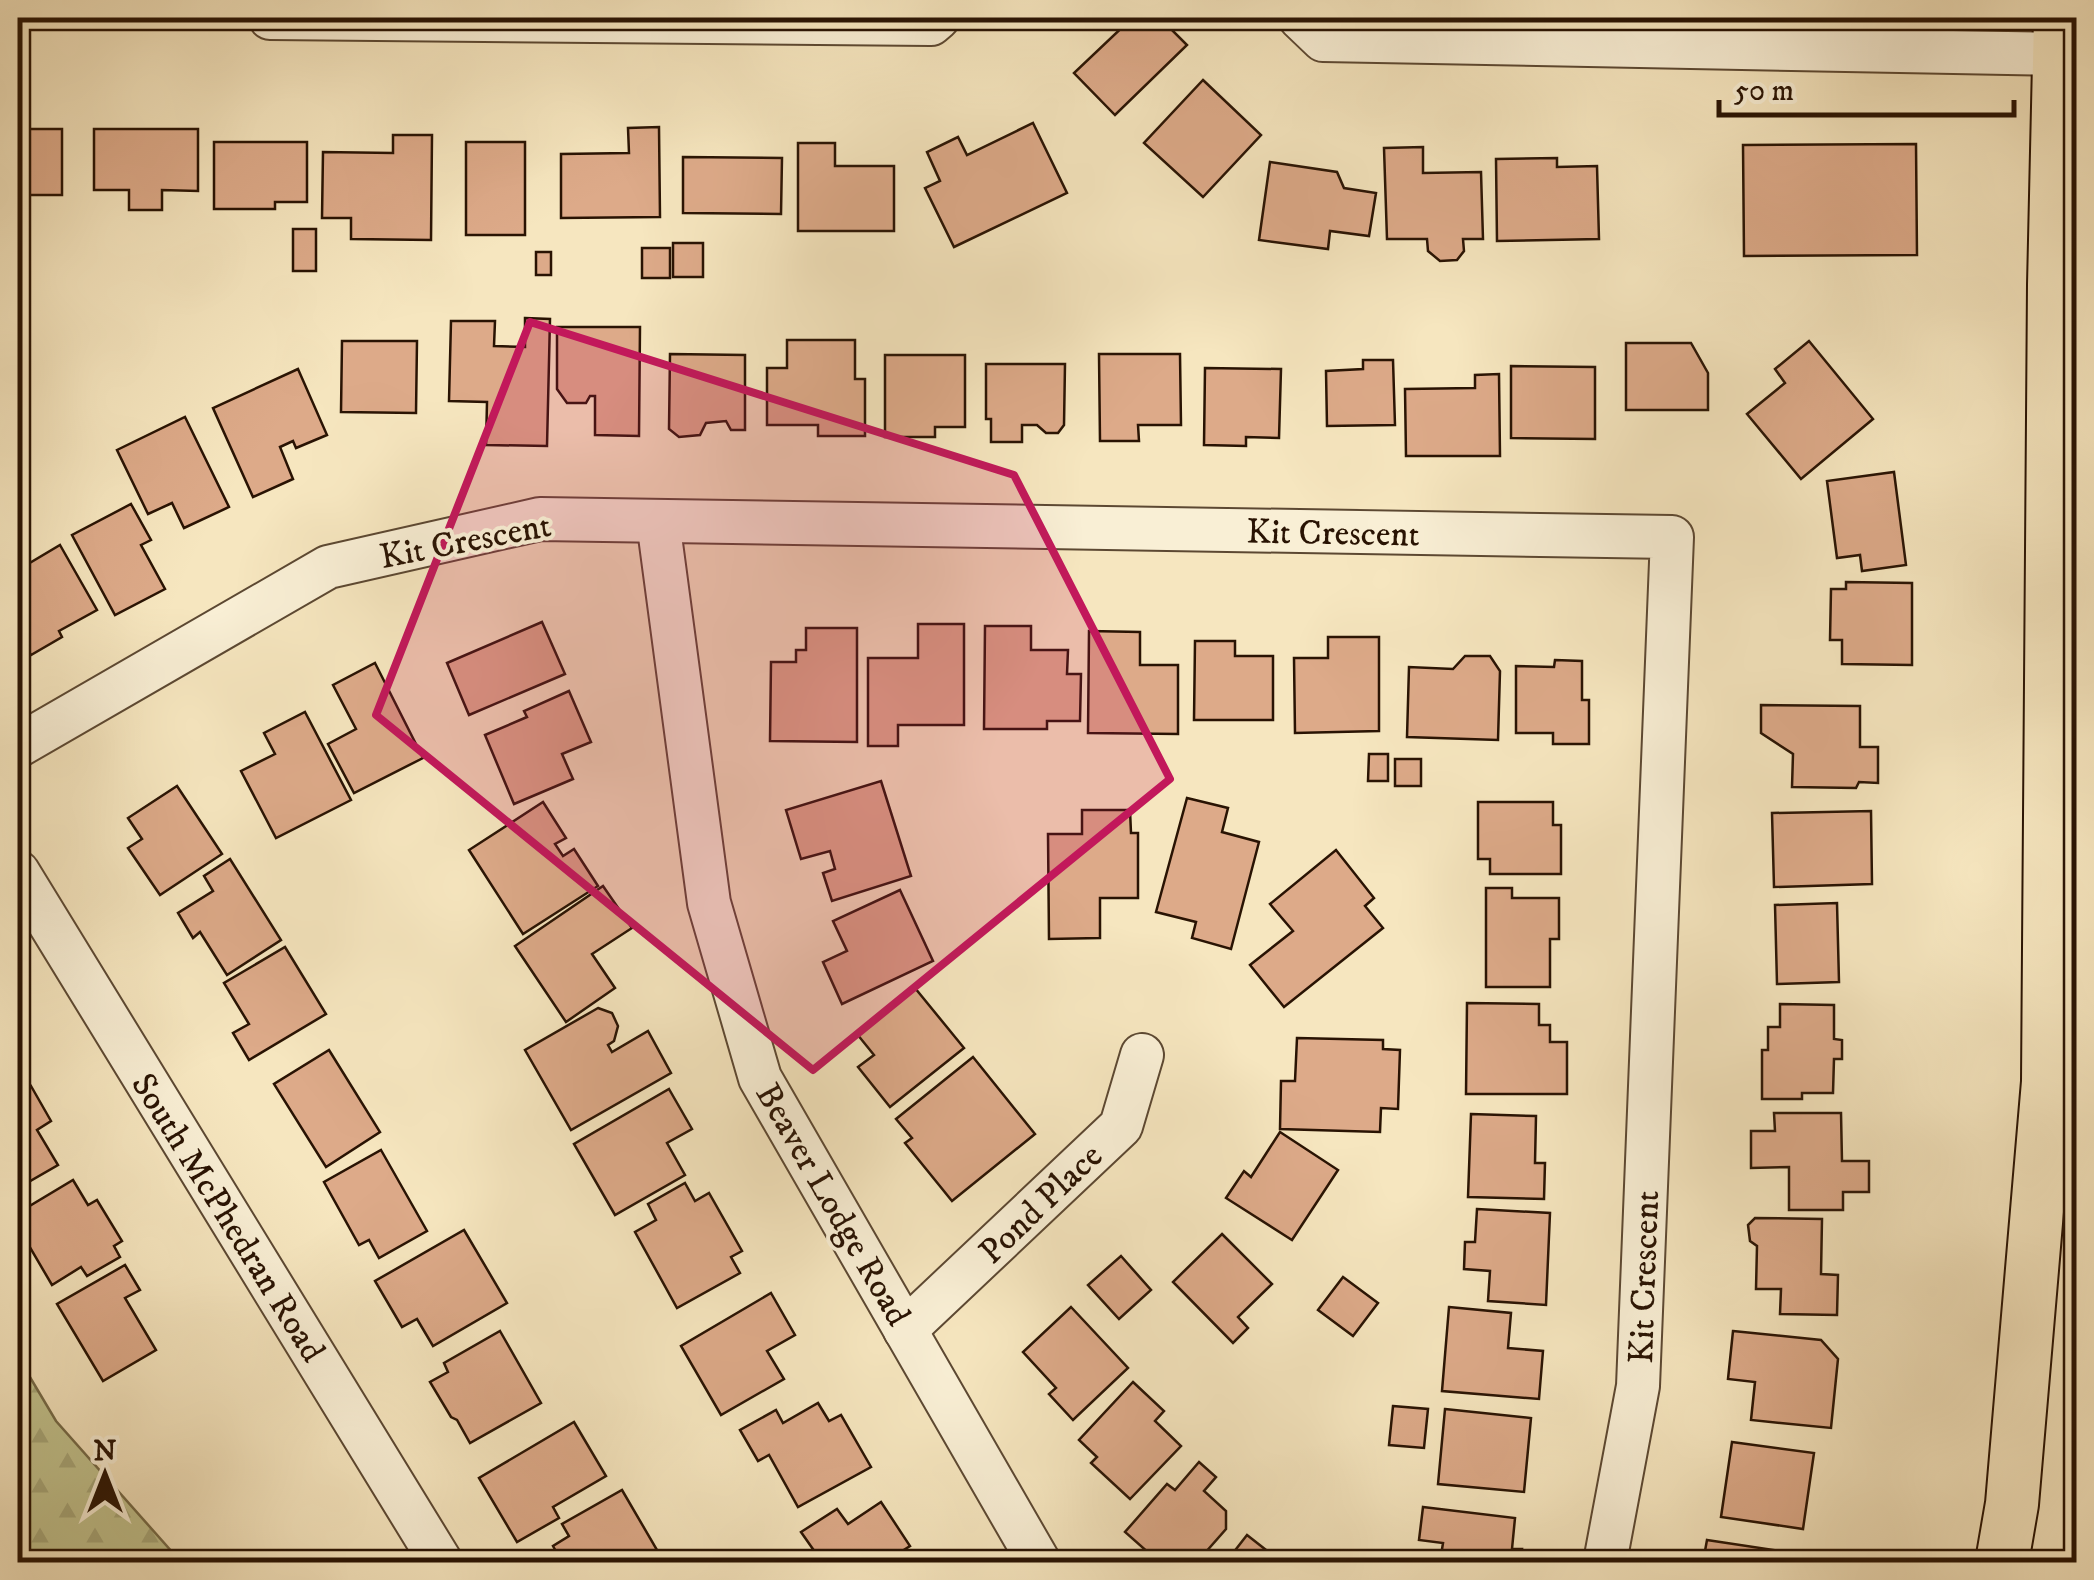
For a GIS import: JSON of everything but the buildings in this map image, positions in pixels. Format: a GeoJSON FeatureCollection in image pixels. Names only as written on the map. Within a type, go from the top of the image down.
{"type":"FeatureCollection","features":[{"type":"Feature","properties":{"kind":"main road"},"geometry":{"type":"LineString","coordinates":[[2002,1562],[2062,1082],[2053,304],[2060,36]]}},
{"type":"Feature","properties":{"kind":"street"},"geometry":{"type":"LineString","coordinates":[[270,18],[931,24],[938,18]]}},
{"type":"Feature","properties":{"kind":"street"},"geometry":{"type":"LineString","coordinates":[[1300,18],[1322,40],[2060,36]]}},
{"type":"Feature","properties":{"kind":"street","name":"Kit Crescent"},"geometry":{"type":"LineString","coordinates":[[18,746],[328,568],[540,520],[1672,537],[1638,1386],[1605,1562]]}},
{"type":"Feature","properties":{"kind":"street","name":"Beaver Lodge Road"},"geometry":{"type":"LineString","coordinates":[[658,522],[709,903],[760,1078],[1039,1562]]}},
{"type":"Feature","properties":{"kind":"street","name":"South McPhedran Road"},"geometry":{"type":"LineString","coordinates":[[18,872],[441,1562]]}},
{"type":"Feature","properties":{"kind":"street","name":"Pond Place"},"geometry":{"type":"LineString","coordinates":[[905,1330],[1121,1126],[1142,1055]]}},
{"type":"Feature","properties":{"kind":"highlighted area"},"geometry":{"type":"Polygon","coordinates":[[[530,322],[1014,475],[1170,779],[813,1070],[376,715],[530,322]]]}},
{"type":"Feature","properties":{"kind":"green space"},"geometry":{"type":"Polygon","coordinates":[[[18,1357],[56,1421],[181,1562],[18,1562],[18,1357]]]}}]}
